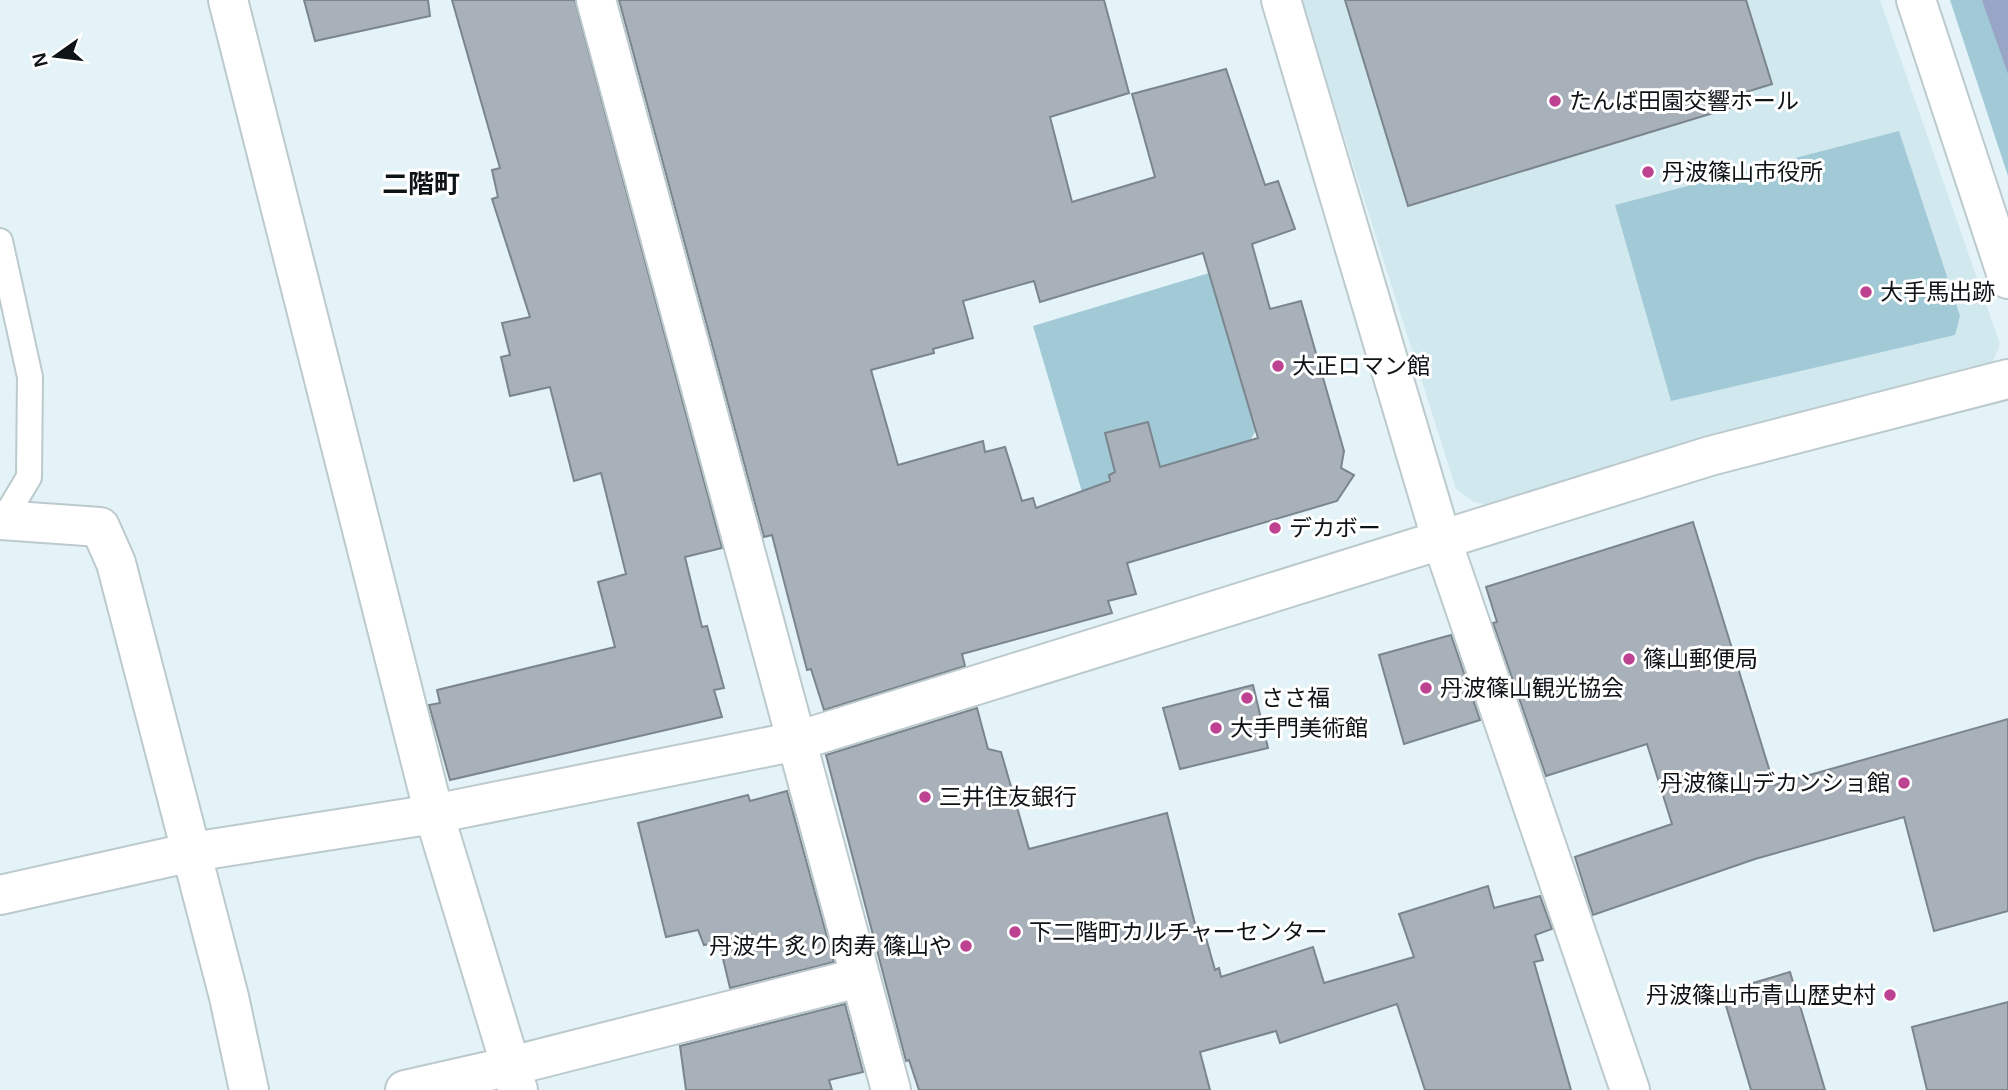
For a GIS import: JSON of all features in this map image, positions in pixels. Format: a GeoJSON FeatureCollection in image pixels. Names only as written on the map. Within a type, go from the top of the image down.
{"type":"FeatureCollection","features":[{"type":"Feature","properties":{"kind":"street"},"geometry":{"type":"LineString","coordinates":[[228,0],[434,814],[514,1078]]}},
{"type":"Feature","properties":{"kind":"street"},"geometry":{"type":"LineString","coordinates":[[596,0],[797,741],[858,978],[891,1090]]}},
{"type":"Feature","properties":{"kind":"street"},"geometry":{"type":"LineString","coordinates":[[1281,0],[1441,538],[1630,1090]]}},
{"type":"Feature","properties":{"kind":"street"},"geometry":{"type":"LineString","coordinates":[[1916,0],[2008,279]]}},
{"type":"Feature","properties":{"kind":"street"},"geometry":{"type":"LineString","coordinates":[[0,895],[192,852],[434,814],[797,741],[1710,456],[2008,379]]}},
{"type":"Feature","properties":{"kind":"street"},"geometry":{"type":"LineString","coordinates":[[2,520],[100,527],[116,563],[192,852],[250,1090]]}},
{"type":"Feature","properties":{"kind":"street"},"geometry":{"type":"LineString","coordinates":[[405,1090],[514,1078],[858,978]]}},
{"type":"Feature","properties":{"kind":"lane"},"geometry":{"type":"LineString","coordinates":[[0,242],[30,377],[29,477],[2,520]]}},
{"type":"Feature","properties":{"kind":"shaded area","name":"丹波篠山市役所"},"geometry":{"type":"Polygon","coordinates":[[[1301,0],[1880,0],[2000,344],[1990,368],[1489,505],[1474,502],[1456,489],[1301,0]]]}},
{"type":"Feature","properties":{"kind":"shaded area"},"geometry":{"type":"Polygon","coordinates":[[[1950,0],[2008,0],[2008,176],[1950,0]]]}},
{"type":"Feature","properties":{"kind":"shaded area"},"geometry":{"type":"Polygon","coordinates":[[[1982,0],[2008,0],[2008,74],[1982,0]]]}},
{"type":"Feature","properties":{"kind":"shaded area"},"geometry":{"type":"Polygon","coordinates":[[[1899,131],[1960,316],[1955,335],[1671,401],[1615,205],[1899,131]]]}},
{"type":"Feature","properties":{"kind":"shaded area"},"geometry":{"type":"Polygon","coordinates":[[[1209,273],[1256,430],[1250,441],[1160,467],[1148,422],[1105,433],[1115,472],[1104,484],[1082,492],[1033,326],[1209,273]]]}},
{"type":"Feature","properties":{"kind":"building"},"geometry":{"type":"Polygon","coordinates":[[[304,0],[428,0],[430,16],[315,41],[304,0]]]}},
{"type":"Feature","properties":{"kind":"building"},"geometry":{"type":"Polygon","coordinates":[[[452,0],[575,0],[722,548],[685,557],[702,627],[707,626],[724,688],[714,690],[722,717],[450,780],[429,705],[440,703],[437,690],[615,647],[598,582],[626,574],[601,473],[574,481],[550,387],[510,396],[501,357],[510,355],[502,323],[530,317],[492,199],[498,197],[492,170],[500,168],[452,0]]]}},
{"type":"Feature","properties":{"kind":"building"},"geometry":{"type":"Polygon","coordinates":[[[619,0],[1104,0],[1129,93],[1050,117],[1072,202],[1155,177],[1132,94],[1226,69],[1265,185],[1278,181],[1295,229],[1252,244],[1270,309],[1301,301],[1344,451],[1341,468],[1354,475],[1337,501],[1127,563],[1136,594],[1108,601],[1112,613],[962,654],[965,666],[824,710],[811,669],[807,670],[772,535],[764,537],[619,0]],[[1203,253],[1040,302],[1034,281],[963,301],[973,338],[933,349],[934,353],[871,370],[898,465],[983,441],[985,452],[1005,447],[1022,501],[1033,498],[1036,508],[1110,481],[1109,475],[1115,472],[1105,433],[1148,422],[1160,467],[1258,438],[1203,253]]]}},
{"type":"Feature","properties":{"kind":"building","name":"たんば田園交響ホール"},"geometry":{"type":"Polygon","coordinates":[[[1345,0],[1746,0],[1772,84],[1733,96],[1736,106],[1408,206],[1345,0]]]}},
{"type":"Feature","properties":{"kind":"building"},"geometry":{"type":"Polygon","coordinates":[[[1693,522],[1774,785],[2008,719],[2008,911],[1934,931],[1904,817],[1755,859],[1593,915],[1575,857],[1672,824],[1647,744],[1546,776],[1493,623],[1497,622],[1486,587],[1693,522]]]}},
{"type":"Feature","properties":{"kind":"building","name":"丹波篠山観光協会"},"geometry":{"type":"Polygon","coordinates":[[[1451,635],[1480,720],[1404,744],[1379,655],[1451,635]]]}},
{"type":"Feature","properties":{"kind":"building","name":"大手門美術館"},"geometry":{"type":"Polygon","coordinates":[[[1253,685],[1268,748],[1180,769],[1163,708],[1253,685]]]}},
{"type":"Feature","properties":{"kind":"building"},"geometry":{"type":"Polygon","coordinates":[[[977,708],[988,749],[1001,752],[1029,849],[1167,813],[1199,940],[1206,938],[1215,970],[1219,968],[1221,977],[1313,947],[1324,983],[1414,957],[1399,914],[1488,886],[1494,908],[1540,896],[1552,929],[1535,935],[1543,960],[1534,962],[1571,1090],[1425,1090],[1397,1004],[1280,1043],[1276,1031],[1200,1052],[1210,1090],[919,1090],[909,1060],[906,1061],[826,755],[977,708]]]}},
{"type":"Feature","properties":{"kind":"building"},"geometry":{"type":"Polygon","coordinates":[[[787,791],[834,962],[730,988],[719,942],[704,945],[698,930],[666,937],[638,823],[748,795],[750,801],[787,791]]]}},
{"type":"Feature","properties":{"kind":"building"},"geometry":{"type":"Polygon","coordinates":[[[1790,972],[1825,1090],[1751,1090],[1722,992],[1790,972]]]}},
{"type":"Feature","properties":{"kind":"building"},"geometry":{"type":"Polygon","coordinates":[[[2008,1002],[2008,1090],[1927,1090],[1912,1027],[2008,1002]]]}},
{"type":"Feature","properties":{"kind":"building"},"geometry":{"type":"Polygon","coordinates":[[[845,1004],[863,1072],[829,1080],[832,1090],[686,1090],[680,1046],[845,1004]]]}},
{"type":"Feature","properties":{"kind":"place","name":"たんば田園交響ホール"},"geometry":{"type":"Point","coordinates":[1555,101]}},
{"type":"Feature","properties":{"kind":"place","name":"丹波篠山市役所"},"geometry":{"type":"Point","coordinates":[1648,172]}},
{"type":"Feature","properties":{"kind":"place","name":"大手馬出跡"},"geometry":{"type":"Point","coordinates":[1866,292]}},
{"type":"Feature","properties":{"kind":"place","name":"大正ロマン館"},"geometry":{"type":"Point","coordinates":[1278,366]}},
{"type":"Feature","properties":{"kind":"place","name":"デカボー"},"geometry":{"type":"Point","coordinates":[1275,528]}},
{"type":"Feature","properties":{"kind":"place","name":"篠山郵便局"},"geometry":{"type":"Point","coordinates":[1629,659]}},
{"type":"Feature","properties":{"kind":"place","name":"丹波篠山観光協会"},"geometry":{"type":"Point","coordinates":[1426,688]}},
{"type":"Feature","properties":{"kind":"place","name":"ささ福"},"geometry":{"type":"Point","coordinates":[1247,698]}},
{"type":"Feature","properties":{"kind":"place","name":"大手門美術館"},"geometry":{"type":"Point","coordinates":[1216,728]}},
{"type":"Feature","properties":{"kind":"place","name":"丹波篠山デカンショ館"},"geometry":{"type":"Point","coordinates":[1904,783]}},
{"type":"Feature","properties":{"kind":"place","name":"三井住友銀行"},"geometry":{"type":"Point","coordinates":[925,797]}},
{"type":"Feature","properties":{"kind":"place","name":"下二階町カルチャーセンター"},"geometry":{"type":"Point","coordinates":[1015,932]}},
{"type":"Feature","properties":{"kind":"place","name":"丹波牛 炙り肉寿 篠山や"},"geometry":{"type":"Point","coordinates":[966,946]}},
{"type":"Feature","properties":{"kind":"place","name":"丹波篠山市青山歴史村"},"geometry":{"type":"Point","coordinates":[1890,995]}},
{"type":"Feature","properties":{"kind":"district","name":"二階町"},"geometry":{"type":"Point","coordinates":[421,184]}}]}
